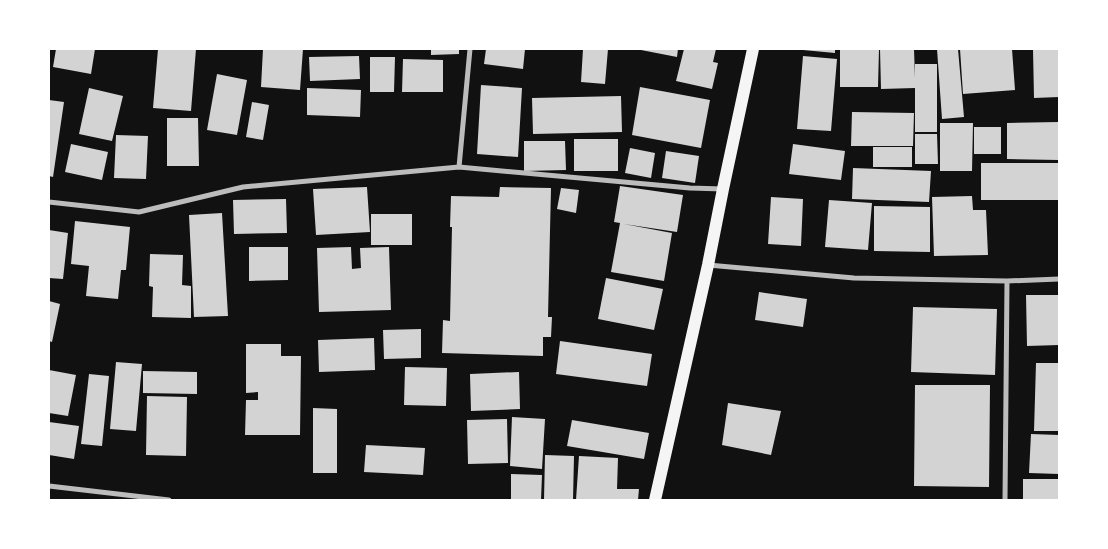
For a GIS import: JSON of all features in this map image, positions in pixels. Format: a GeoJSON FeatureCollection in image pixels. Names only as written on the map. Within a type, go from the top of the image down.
{"type":"FeatureCollection","features":[{"type":"Feature","properties":{"kind":"main road"},"geometry":{"type":"LineString","coordinates":[[655,500],[708,265],[753,49]]}},
{"type":"Feature","properties":{"kind":"street"},"geometry":{"type":"LineString","coordinates":[[459,167],[470,49]]}},
{"type":"Feature","properties":{"kind":"street"},"geometry":{"type":"LineString","coordinates":[[49,202],[139,212],[243,187],[459,167],[690,188],[723,189]]}},
{"type":"Feature","properties":{"kind":"street"},"geometry":{"type":"LineString","coordinates":[[708,265],[854,278],[1059,279]]}},
{"type":"Feature","properties":{"kind":"street"},"geometry":{"type":"LineString","coordinates":[[1005,500],[1007,280]]}},
{"type":"Feature","properties":{"kind":"street"},"geometry":{"type":"LineString","coordinates":[[49,486],[169,500]]}},
{"type":"Feature","properties":{"kind":"building"},"geometry":{"type":"Polygon","coordinates":[[[56,49],[95,49],[91,74],[53,67],[56,49]]]}},
{"type":"Feature","properties":{"kind":"building"},"geometry":{"type":"Polygon","coordinates":[[[158,49],[196,49],[191,111],[153,108],[158,49]]]}},
{"type":"Feature","properties":{"kind":"building"},"geometry":{"type":"Polygon","coordinates":[[[263,49],[303,49],[300,90],[261,87],[263,49]]]}},
{"type":"Feature","properties":{"kind":"building"},"geometry":{"type":"Polygon","coordinates":[[[431,49],[459,49],[459,54],[431,55],[431,49]]]}},
{"type":"Feature","properties":{"kind":"building"},"geometry":{"type":"Polygon","coordinates":[[[486,49],[525,49],[523,69],[484,64],[486,49]]]}},
{"type":"Feature","properties":{"kind":"building"},"geometry":{"type":"Polygon","coordinates":[[[583,49],[608,49],[605,84],[581,82],[583,49]]]}},
{"type":"Feature","properties":{"kind":"building"},"geometry":{"type":"Polygon","coordinates":[[[641,49],[678,49],[677,57],[641,49]]]}},
{"type":"Feature","properties":{"kind":"building"},"geometry":{"type":"Polygon","coordinates":[[[684,49],[716,49],[713,62],[718,63],[712,89],[676,81],[684,49]]]}},
{"type":"Feature","properties":{"kind":"building"},"geometry":{"type":"Polygon","coordinates":[[[835,49],[835,53],[803,50],[835,49]]]}},
{"type":"Feature","properties":{"kind":"building"},"geometry":{"type":"Polygon","coordinates":[[[840,49],[879,49],[878,87],[840,87],[840,49]]]}},
{"type":"Feature","properties":{"kind":"building"},"geometry":{"type":"Polygon","coordinates":[[[880,49],[914,49],[915,78],[915,64],[937,64],[937,132],[915,132],[915,88],[881,89],[880,49]]]}},
{"type":"Feature","properties":{"kind":"building"},"geometry":{"type":"Polygon","coordinates":[[[937,49],[958,49],[964,117],[942,119],[937,49]]]}},
{"type":"Feature","properties":{"kind":"building"},"geometry":{"type":"Polygon","coordinates":[[[960,49],[1012,49],[1015,90],[963,94],[960,49]]]}},
{"type":"Feature","properties":{"kind":"building"},"geometry":{"type":"Polygon","coordinates":[[[1033,49],[1059,49],[1059,97],[1034,98],[1033,49]]]}},
{"type":"Feature","properties":{"kind":"building"},"geometry":{"type":"Polygon","coordinates":[[[359,56],[360,79],[310,81],[309,57],[359,56]]]}},
{"type":"Feature","properties":{"kind":"building"},"geometry":{"type":"Polygon","coordinates":[[[803,56],[837,59],[831,131],[797,129],[803,56]]]}},
{"type":"Feature","properties":{"kind":"building"},"geometry":{"type":"Polygon","coordinates":[[[370,57],[395,57],[394,92],[370,92],[370,57]]]}},
{"type":"Feature","properties":{"kind":"building"},"geometry":{"type":"Polygon","coordinates":[[[403,59],[443,60],[443,92],[402,92],[403,59]]]}},
{"type":"Feature","properties":{"kind":"building"},"geometry":{"type":"Polygon","coordinates":[[[217,74],[247,80],[237,135],[207,130],[217,74]]]}},
{"type":"Feature","properties":{"kind":"building"},"geometry":{"type":"Polygon","coordinates":[[[481,85],[522,88],[518,157],[477,154],[481,85]]]}},
{"type":"Feature","properties":{"kind":"building"},"geometry":{"type":"Polygon","coordinates":[[[640,87],[710,100],[701,148],[632,135],[640,87]]]}},
{"type":"Feature","properties":{"kind":"building"},"geometry":{"type":"Polygon","coordinates":[[[89,88],[123,96],[112,141],[79,134],[89,88]]]}},
{"type":"Feature","properties":{"kind":"building"},"geometry":{"type":"Polygon","coordinates":[[[307,88],[361,90],[360,117],[307,115],[307,88]]]}},
{"type":"Feature","properties":{"kind":"building"},"geometry":{"type":"Polygon","coordinates":[[[621,96],[622,132],[533,134],[532,98],[621,96]]]}},
{"type":"Feature","properties":{"kind":"building"},"geometry":{"type":"Polygon","coordinates":[[[49,100],[64,102],[53,177],[49,176],[49,100]]]}},
{"type":"Feature","properties":{"kind":"building"},"geometry":{"type":"Polygon","coordinates":[[[252,102],[269,105],[263,140],[246,137],[252,102]]]}},
{"type":"Feature","properties":{"kind":"building"},"geometry":{"type":"Polygon","coordinates":[[[852,112],[914,113],[913,146],[851,146],[852,112]]]}},
{"type":"Feature","properties":{"kind":"building"},"geometry":{"type":"Polygon","coordinates":[[[167,118],[198,118],[199,166],[167,166],[167,118]]]}},
{"type":"Feature","properties":{"kind":"building"},"geometry":{"type":"Polygon","coordinates":[[[1059,122],[1059,160],[1007,159],[1007,123],[1059,122]]]}},
{"type":"Feature","properties":{"kind":"building"},"geometry":{"type":"Polygon","coordinates":[[[940,123],[973,123],[972,171],[940,171],[940,123]]]}},
{"type":"Feature","properties":{"kind":"building"},"geometry":{"type":"Polygon","coordinates":[[[974,127],[1001,127],[1001,154],[974,154],[974,127]]]}},
{"type":"Feature","properties":{"kind":"building"},"geometry":{"type":"Polygon","coordinates":[[[915,134],[937,134],[938,164],[915,164],[915,134]]]}},
{"type":"Feature","properties":{"kind":"building"},"geometry":{"type":"Polygon","coordinates":[[[116,135],[148,136],[146,179],[114,178],[116,135]]]}},
{"type":"Feature","properties":{"kind":"building"},"geometry":{"type":"Polygon","coordinates":[[[574,139],[618,139],[618,171],[574,171],[574,139]]]}},
{"type":"Feature","properties":{"kind":"building"},"geometry":{"type":"Polygon","coordinates":[[[524,141],[565,141],[566,170],[524,171],[524,141]]]}},
{"type":"Feature","properties":{"kind":"building"},"geometry":{"type":"Polygon","coordinates":[[[71,144],[108,152],[102,180],[65,172],[71,144]]]}},
{"type":"Feature","properties":{"kind":"building"},"geometry":{"type":"Polygon","coordinates":[[[793,144],[845,151],[841,180],[789,174],[793,144]]]}},
{"type":"Feature","properties":{"kind":"building"},"geometry":{"type":"Polygon","coordinates":[[[873,147],[912,147],[912,167],[873,167],[873,147]]]}},
{"type":"Feature","properties":{"kind":"building"},"geometry":{"type":"Polygon","coordinates":[[[630,148],[655,153],[651,178],[625,173],[630,148]]]}},
{"type":"Feature","properties":{"kind":"building"},"geometry":{"type":"Polygon","coordinates":[[[666,151],[699,156],[695,183],[662,178],[666,151]]]}},
{"type":"Feature","properties":{"kind":"building"},"geometry":{"type":"Polygon","coordinates":[[[981,163],[1059,163],[1059,200],[981,200],[981,163]]]}},
{"type":"Feature","properties":{"kind":"building"},"geometry":{"type":"Polygon","coordinates":[[[853,168],[931,171],[929,202],[852,199],[853,168]]]}},
{"type":"Feature","properties":{"kind":"building"},"geometry":{"type":"Polygon","coordinates":[[[620,186],[683,195],[677,232],[624,224],[672,233],[664,281],[611,272],[620,223],[614,222],[620,186]]]}},
{"type":"Feature","properties":{"kind":"building"},"geometry":{"type":"Polygon","coordinates":[[[367,187],[370,232],[316,235],[313,189],[367,187]]]}},
{"type":"Feature","properties":{"kind":"building"},"geometry":{"type":"Polygon","coordinates":[[[500,187],[551,188],[548,317],[552,317],[551,337],[543,337],[543,356],[442,353],[443,320],[450,321],[451,196],[499,197],[500,187]]]}},
{"type":"Feature","properties":{"kind":"building"},"geometry":{"type":"Polygon","coordinates":[[[561,188],[579,190],[576,213],[557,209],[561,188]]]}},
{"type":"Feature","properties":{"kind":"building"},"geometry":{"type":"Polygon","coordinates":[[[972,196],[973,210],[986,210],[988,255],[934,256],[932,197],[972,196]]]}},
{"type":"Feature","properties":{"kind":"building"},"geometry":{"type":"Polygon","coordinates":[[[771,197],[803,199],[801,246],[768,244],[771,197]]]}},
{"type":"Feature","properties":{"kind":"building"},"geometry":{"type":"Polygon","coordinates":[[[286,199],[287,233],[234,234],[233,200],[286,199]]]}},
{"type":"Feature","properties":{"kind":"building"},"geometry":{"type":"Polygon","coordinates":[[[829,200],[872,203],[868,250],[825,247],[829,200]]]}},
{"type":"Feature","properties":{"kind":"building"},"geometry":{"type":"Polygon","coordinates":[[[874,206],[930,207],[930,252],[874,251],[874,206]]]}},
{"type":"Feature","properties":{"kind":"building"},"geometry":{"type":"Polygon","coordinates":[[[222,213],[228,316],[194,317],[189,215],[222,213]]]}},
{"type":"Feature","properties":{"kind":"building"},"geometry":{"type":"Polygon","coordinates":[[[371,214],[412,214],[412,245],[371,245],[371,214]]]}},
{"type":"Feature","properties":{"kind":"building"},"geometry":{"type":"Polygon","coordinates":[[[75,221],[130,227],[126,270],[121,270],[118,299],[86,296],[89,266],[71,264],[75,221]]]}},
{"type":"Feature","properties":{"kind":"building"},"geometry":{"type":"Polygon","coordinates":[[[49,230],[68,233],[63,279],[49,278],[49,230]]]}},
{"type":"Feature","properties":{"kind":"building"},"geometry":{"type":"Polygon","coordinates":[[[249,247],[288,247],[288,280],[249,281],[249,247]]]}},
{"type":"Feature","properties":{"kind":"building"},"geometry":{"type":"Polygon","coordinates":[[[351,247],[352,269],[361,268],[360,248],[389,247],[391,310],[319,312],[317,248],[351,247]]]}},
{"type":"Feature","properties":{"kind":"building"},"geometry":{"type":"Polygon","coordinates":[[[150,254],[183,255],[182,285],[191,286],[191,318],[152,317],[153,287],[149,286],[150,254]]]}},
{"type":"Feature","properties":{"kind":"building"},"geometry":{"type":"Polygon","coordinates":[[[606,278],[663,289],[654,330],[598,319],[606,278]]]}},
{"type":"Feature","properties":{"kind":"building"},"geometry":{"type":"Polygon","coordinates":[[[759,292],[807,299],[803,327],[755,320],[759,292]]]}},
{"type":"Feature","properties":{"kind":"building"},"geometry":{"type":"Polygon","coordinates":[[[1026,295],[1059,295],[1059,345],[1027,346],[1026,295]]]}},
{"type":"Feature","properties":{"kind":"building"},"geometry":{"type":"Polygon","coordinates":[[[49,301],[60,304],[52,342],[49,341],[49,301]]]}},
{"type":"Feature","properties":{"kind":"building"},"geometry":{"type":"Polygon","coordinates":[[[913,307],[997,309],[995,375],[911,372],[913,307]]]}},
{"type":"Feature","properties":{"kind":"building"},"geometry":{"type":"Polygon","coordinates":[[[421,329],[421,358],[384,359],[383,330],[421,329]]]}},
{"type":"Feature","properties":{"kind":"building"},"geometry":{"type":"Polygon","coordinates":[[[374,338],[375,370],[319,372],[318,340],[374,338]]]}},
{"type":"Feature","properties":{"kind":"building"},"geometry":{"type":"Polygon","coordinates":[[[560,341],[652,354],[647,386],[556,374],[560,341]]]}},
{"type":"Feature","properties":{"kind":"building"},"geometry":{"type":"Polygon","coordinates":[[[246,344],[281,344],[281,356],[301,356],[300,435],[245,435],[246,400],[258,400],[258,392],[246,393],[246,344]]]}},
{"type":"Feature","properties":{"kind":"building"},"geometry":{"type":"Polygon","coordinates":[[[116,362],[142,364],[136,431],[110,429],[116,362]]]}},
{"type":"Feature","properties":{"kind":"building"},"geometry":{"type":"Polygon","coordinates":[[[1036,363],[1059,363],[1059,431],[1034,431],[1036,363]]]}},
{"type":"Feature","properties":{"kind":"building"},"geometry":{"type":"Polygon","coordinates":[[[405,367],[447,368],[446,406],[404,405],[405,367]]]}},
{"type":"Feature","properties":{"kind":"building"},"geometry":{"type":"Polygon","coordinates":[[[49,370],[76,375],[68,416],[49,413],[49,370]]]}},
{"type":"Feature","properties":{"kind":"building"},"geometry":{"type":"Polygon","coordinates":[[[143,371],[197,372],[197,394],[143,393],[143,371]]]}},
{"type":"Feature","properties":{"kind":"building"},"geometry":{"type":"Polygon","coordinates":[[[519,372],[520,409],[471,411],[470,374],[519,372]]]}},
{"type":"Feature","properties":{"kind":"building"},"geometry":{"type":"Polygon","coordinates":[[[89,374],[109,376],[102,446],[81,444],[89,374]]]}},
{"type":"Feature","properties":{"kind":"building"},"geometry":{"type":"Polygon","coordinates":[[[915,385],[990,385],[989,487],[914,486],[915,385]]]}},
{"type":"Feature","properties":{"kind":"building"},"geometry":{"type":"Polygon","coordinates":[[[147,396],[187,397],[186,456],[146,455],[147,396]]]}},
{"type":"Feature","properties":{"kind":"building"},"geometry":{"type":"Polygon","coordinates":[[[728,403],[781,411],[771,455],[722,445],[728,403]]]}},
{"type":"Feature","properties":{"kind":"building"},"geometry":{"type":"Polygon","coordinates":[[[313,408],[337,409],[337,473],[313,473],[313,408]]]}},
{"type":"Feature","properties":{"kind":"building"},"geometry":{"type":"Polygon","coordinates":[[[512,417],[545,419],[542,469],[510,466],[512,417]]]}},
{"type":"Feature","properties":{"kind":"building"},"geometry":{"type":"Polygon","coordinates":[[[507,419],[508,463],[468,464],[467,420],[507,419]]]}},
{"type":"Feature","properties":{"kind":"building"},"geometry":{"type":"Polygon","coordinates":[[[572,420],[649,433],[644,459],[567,446],[572,420]]]}},
{"type":"Feature","properties":{"kind":"building"},"geometry":{"type":"Polygon","coordinates":[[[49,422],[79,426],[74,459],[49,455],[49,422]]]}},
{"type":"Feature","properties":{"kind":"building"},"geometry":{"type":"Polygon","coordinates":[[[1031,434],[1059,435],[1059,474],[1029,473],[1031,434]]]}},
{"type":"Feature","properties":{"kind":"building"},"geometry":{"type":"Polygon","coordinates":[[[366,445],[425,448],[423,475],[364,472],[366,445]]]}},
{"type":"Feature","properties":{"kind":"building"},"geometry":{"type":"Polygon","coordinates":[[[545,455],[574,456],[573,500],[544,500],[545,455]]]}},
{"type":"Feature","properties":{"kind":"building"},"geometry":{"type":"Polygon","coordinates":[[[579,456],[618,458],[617,489],[639,489],[638,500],[576,500],[579,456]]]}},
{"type":"Feature","properties":{"kind":"building"},"geometry":{"type":"Polygon","coordinates":[[[511,474],[542,475],[541,500],[511,500],[511,474]]]}},
{"type":"Feature","properties":{"kind":"building"},"geometry":{"type":"Polygon","coordinates":[[[1023,479],[1059,479],[1059,500],[1023,500],[1023,479]]]}}]}
